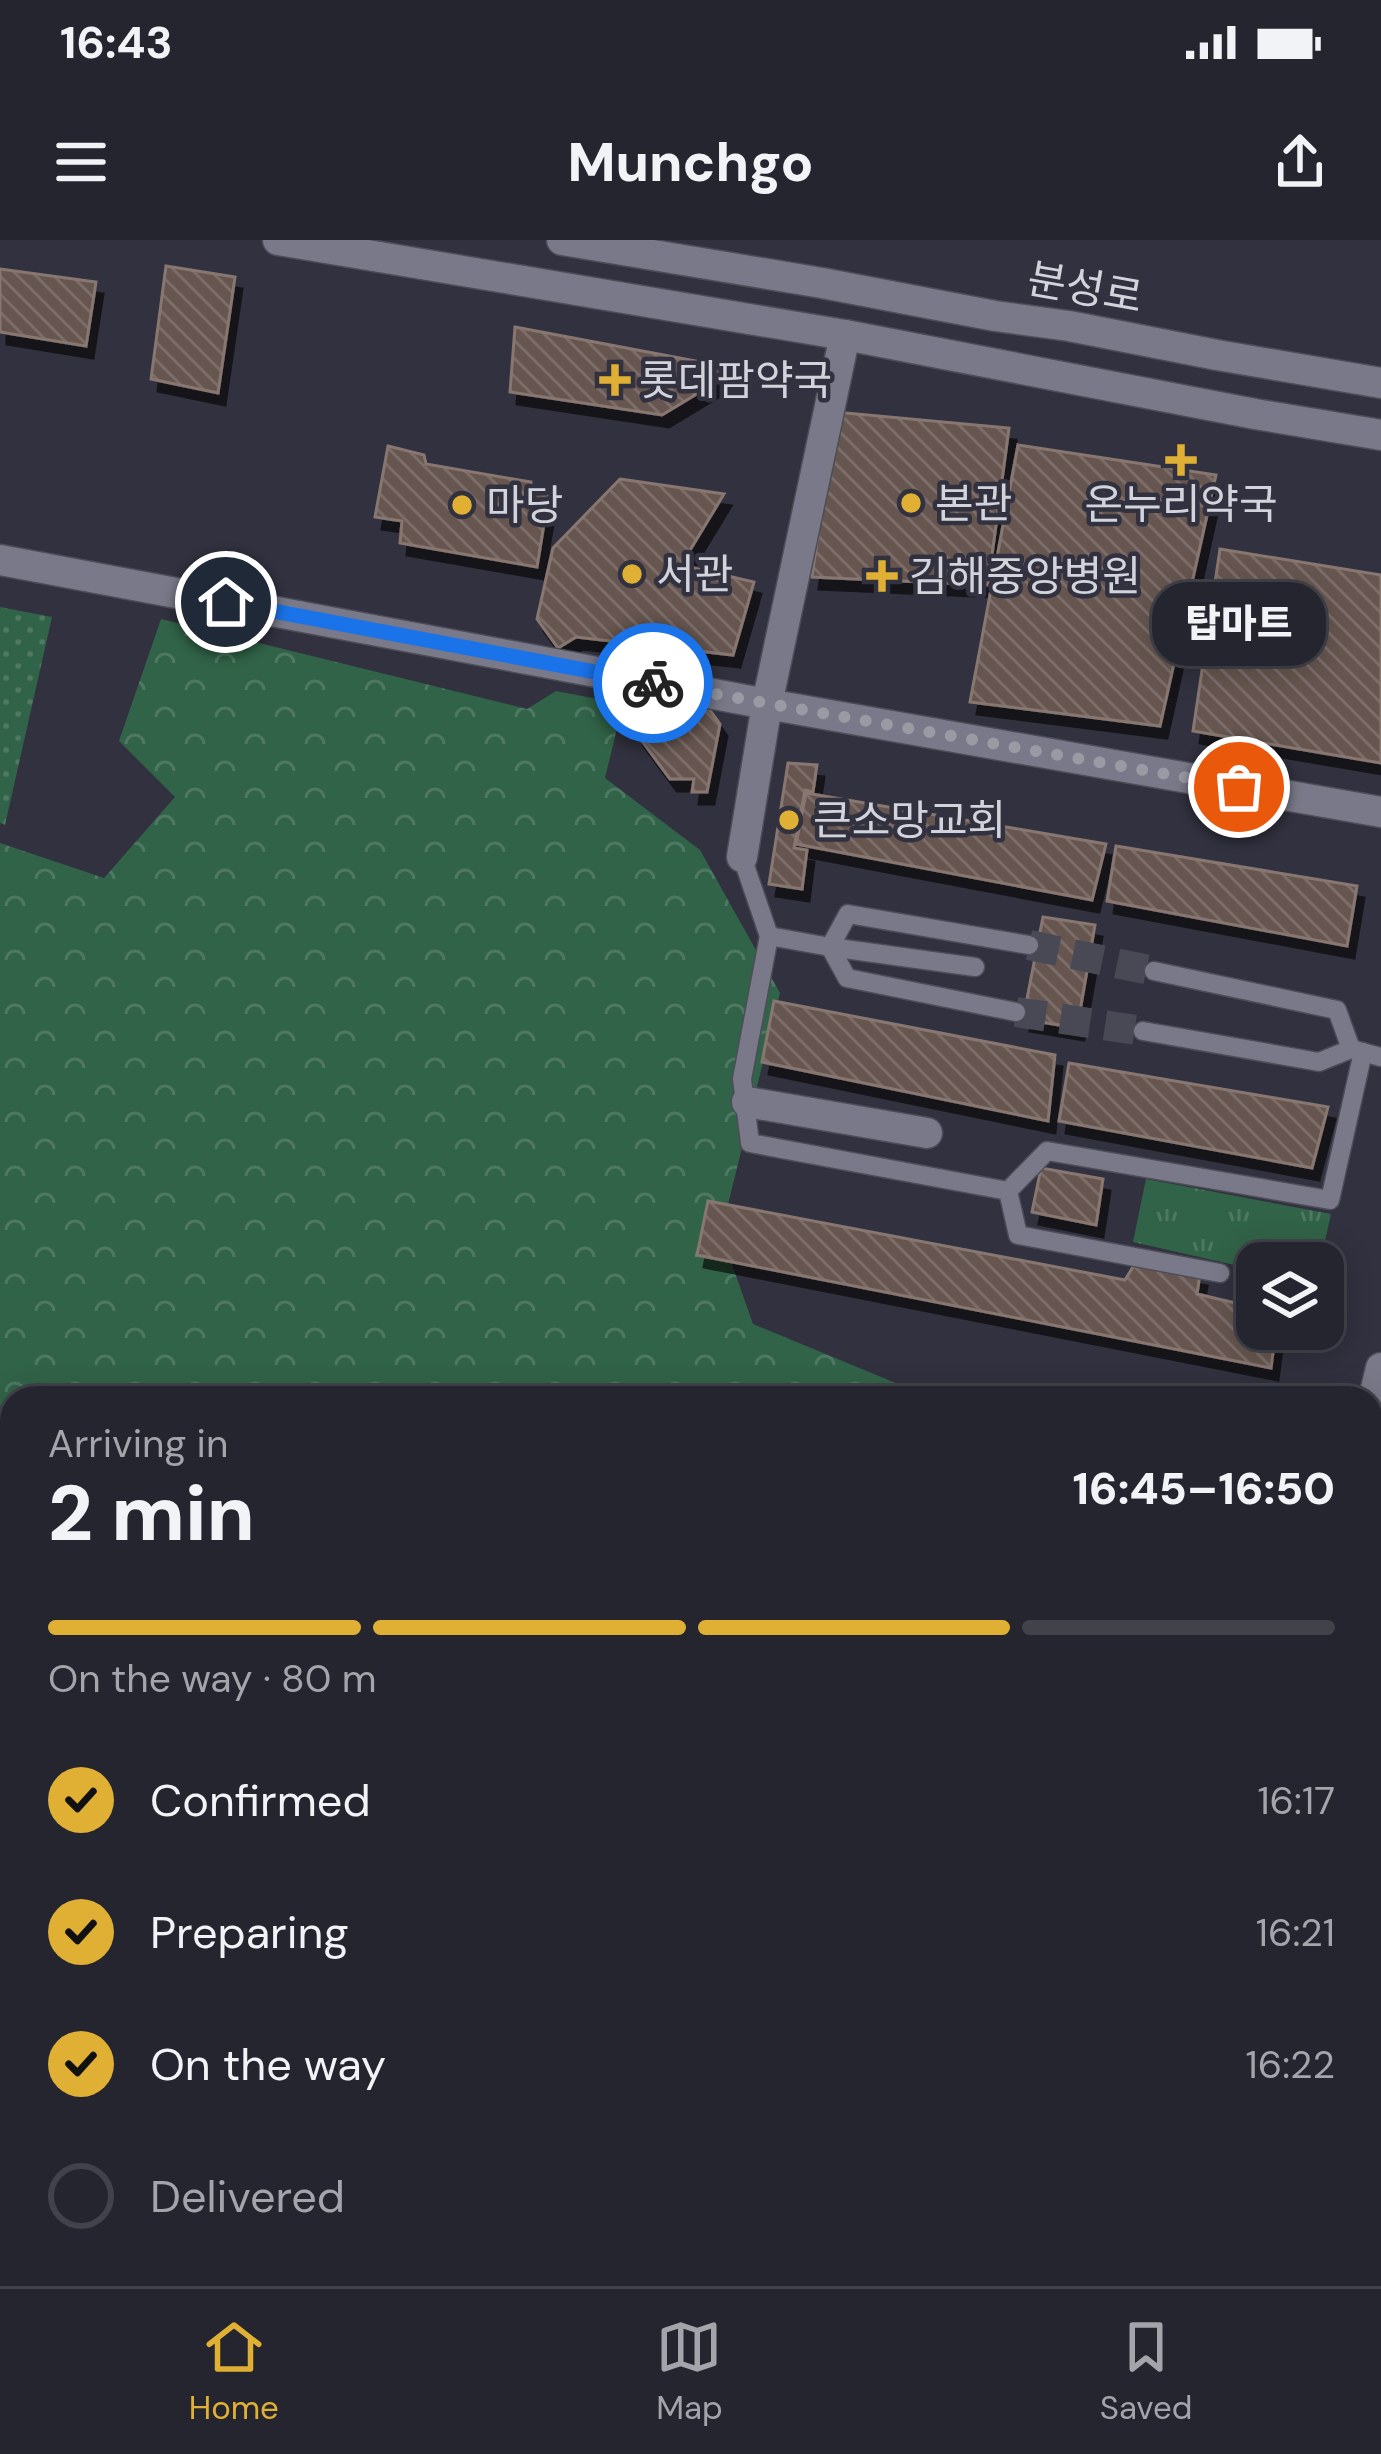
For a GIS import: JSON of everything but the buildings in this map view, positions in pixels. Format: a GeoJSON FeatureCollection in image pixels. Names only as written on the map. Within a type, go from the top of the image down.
{"type":"FeatureCollection","features":[{"type":"Feature","properties":{"kind":"street"},"geometry":{"type":"LineString","coordinates":[[278,240],[844,335],[1381,435]]}},
{"type":"Feature","properties":{"kind":"street","name":"분성로"},"geometry":{"type":"LineString","coordinates":[[562,240],[1381,383]]}},
{"type":"Feature","properties":{"kind":"street"},"geometry":{"type":"LineString","coordinates":[[742,857],[767,704],[844,335]]}},
{"type":"Feature","properties":{"kind":"street"},"geometry":{"type":"LineString","coordinates":[[0,560],[767,704],[1381,812]]}},
{"type":"Feature","properties":{"kind":"street"},"geometry":{"type":"LineString","coordinates":[[747,1102],[927,1133]]}},
{"type":"Feature","properties":{"kind":"lane"},"geometry":{"type":"LineString","coordinates":[[742,857],[769,936],[742,1079],[750,1143],[1008,1191]]}},
{"type":"Feature","properties":{"kind":"lane"},"geometry":{"type":"LineString","coordinates":[[830,947],[848,914],[1029,945]]}},
{"type":"Feature","properties":{"kind":"lane"},"geometry":{"type":"LineString","coordinates":[[769,936],[975,968]]}},
{"type":"Feature","properties":{"kind":"lane"},"geometry":{"type":"LineString","coordinates":[[830,947],[847,978],[1016,1012]]}},
{"type":"Feature","properties":{"kind":"lane"},"geometry":{"type":"LineString","coordinates":[[1008,1191],[1047,1151],[1330,1200],[1365,1053],[1337,1010],[1154,971]]}},
{"type":"Feature","properties":{"kind":"lane"},"geometry":{"type":"LineString","coordinates":[[1144,1031],[1319,1062],[1365,1053]]}},
{"type":"Feature","properties":{"kind":"lane"},"geometry":{"type":"LineString","coordinates":[[1008,1191],[1018,1234],[1220,1273]]}},
{"type":"Feature","properties":{"kind":"green space"},"geometry":{"type":"Polygon","coordinates":[[[0,607],[52,617],[5,825],[0,823],[0,607]]]}},
{"type":"Feature","properties":{"kind":"green space"},"geometry":{"type":"Polygon","coordinates":[[[161,619],[527,709],[556,691],[623,704],[605,778],[700,850],[780,993],[721,1233],[753,1324],[903,1386],[0,1386],[0,843],[104,878],[175,797],[119,741],[161,619]]]}},
{"type":"Feature","properties":{"kind":"green space"},"geometry":{"type":"Polygon","coordinates":[[[1146,1179],[1331,1214],[1325,1242],[1236,1242],[1236,1265],[1133,1242],[1146,1179]]]}},
{"type":"Feature","properties":{"kind":"tunnel"},"geometry":{"type":"LineString","coordinates":[[1029,945],[1154,971]]}},
{"type":"Feature","properties":{"kind":"tunnel"},"geometry":{"type":"LineString","coordinates":[[1016,1012],[1143,1031]]}},
{"type":"Feature","properties":{"kind":"way so far"},"geometry":{"type":"LineString","coordinates":[[653,683],[1239,787]]}},
{"type":"Feature","properties":{"kind":"place","name":"롯데팜약국"},"geometry":{"type":"Point","coordinates":[615,380]}},
{"type":"Feature","properties":{"kind":"place","name":"온누리약국"},"geometry":{"type":"Point","coordinates":[1181,460]}},
{"type":"Feature","properties":{"kind":"place","name":"본관"},"geometry":{"type":"Point","coordinates":[911,503]}},
{"type":"Feature","properties":{"kind":"place","name":"마당"},"geometry":{"type":"Point","coordinates":[462,505]}},
{"type":"Feature","properties":{"kind":"place","name":"서관"},"geometry":{"type":"Point","coordinates":[632,574]}},
{"type":"Feature","properties":{"kind":"place","name":"김해중앙병원"},"geometry":{"type":"Point","coordinates":[882,576]}},
{"type":"Feature","properties":{"kind":"place","name":"탑마트"},"geometry":{"type":"Point","coordinates":[1239,787]}},
{"type":"Feature","properties":{"kind":"place","name":"큰소망교회"},"geometry":{"type":"Point","coordinates":[789,820]}},
{"type":"Feature","properties":{"kind":"route"},"geometry":{"type":"LineString","coordinates":[[226,602],[653,683]]}}]}
